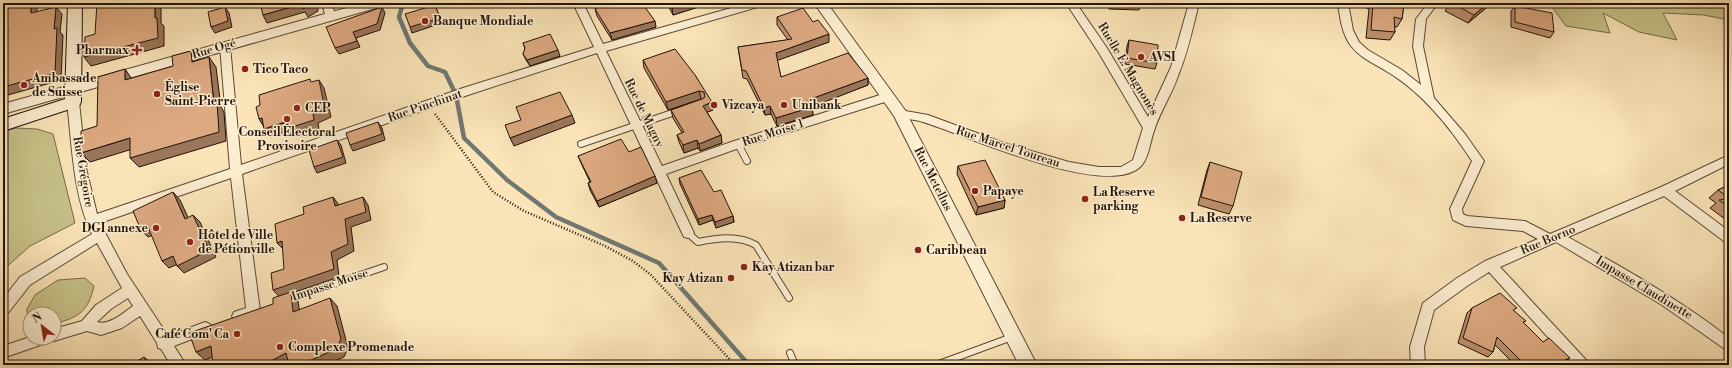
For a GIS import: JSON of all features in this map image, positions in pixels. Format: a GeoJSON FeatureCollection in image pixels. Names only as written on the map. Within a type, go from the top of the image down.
{"type":"FeatureCollection","features":[{"type":"Feature","properties":{"kind":"main road","name":"Rue Grégoire"},"geometry":{"type":"LineString","coordinates":[[73,95],[75,3]]}},
{"type":"Feature","properties":{"kind":"main road"},"geometry":{"type":"LineString","coordinates":[[3,125],[73,95]]}},
{"type":"Feature","properties":{"kind":"street"},"geometry":{"type":"LineString","coordinates":[[3,5],[11,3]]}},
{"type":"Feature","properties":{"kind":"street"},"geometry":{"type":"LineString","coordinates":[[327,3],[330,16]]}},
{"type":"Feature","properties":{"kind":"street","name":"Rue Ogé"},"geometry":{"type":"LineString","coordinates":[[3,109],[73,95],[225,46],[379,3]]}},
{"type":"Feature","properties":{"kind":"street","name":"Rue de Magny"},"geometry":{"type":"LineString","coordinates":[[578,3],[688,233]]}},
{"type":"Feature","properties":{"kind":"street","name":"Rue Pinchinat"},"geometry":{"type":"LineString","coordinates":[[92,221],[467,91],[599,49],[761,3]]}},
{"type":"Feature","properties":{"kind":"street","name":"Rue Metellus"},"geometry":{"type":"LineString","coordinates":[[820,3],[900,114],[1028,365]]}},
{"type":"Feature","properties":{"kind":"street","name":"Ruelle E. Magnonès"},"geometry":{"type":"LineString","coordinates":[[1071,3],[1103,51],[1149,128]]}},
{"type":"Feature","properties":{"kind":"street","name":"Rue Marcel Toureau"},"geometry":{"type":"LineString","coordinates":[[900,114],[923,118],[989,143],[1057,164],[1111,172],[1128,170],[1137,163],[1149,128],[1173,77],[1194,3]]}},
{"type":"Feature","properties":{"kind":"street"},"geometry":{"type":"LineString","coordinates":[[1343,3],[1345,19],[1355,44],[1379,62],[1398,73],[1429,100]]}},
{"type":"Feature","properties":{"kind":"street"},"geometry":{"type":"LineString","coordinates":[[1429,100],[1418,46],[1421,19],[1433,3]]}},
{"type":"Feature","properties":{"kind":"street"},"geometry":{"type":"LineString","coordinates":[[163,344],[257,310],[236,172],[225,46]]}},
{"type":"Feature","properties":{"kind":"street","name":"Rue Grégoire"},"geometry":{"type":"LineString","coordinates":[[73,95],[80,168],[92,221],[98,236],[130,290],[163,344],[178,365]]}},
{"type":"Feature","properties":{"kind":"street","name":"Rue Moïse 1"},"geometry":{"type":"LineString","coordinates":[[658,172],[738,144],[887,97]]}},
{"type":"Feature","properties":{"kind":"street","name":"Impasse Claudinette"},"geometry":{"type":"LineString","coordinates":[[1429,100],[1464,139],[1478,161],[1456,209],[1457,217],[1466,221],[1525,226],[1552,238],[1636,281],[1705,326],[1729,346]]}},
{"type":"Feature","properties":{"kind":"street","name":"Rue Borno"},"geometry":{"type":"LineString","coordinates":[[1418,365],[1417,347],[1428,308],[1462,282],[1490,265],[1665,190],[1729,159]]}},
{"type":"Feature","properties":{"kind":"street"},"geometry":{"type":"LineString","coordinates":[[1665,190],[1729,238]]}},
{"type":"Feature","properties":{"kind":"street"},"geometry":{"type":"LineString","coordinates":[[3,309],[25,281],[98,236]]}},
{"type":"Feature","properties":{"kind":"street"},"geometry":{"type":"LineString","coordinates":[[1490,265],[1582,365]]}},
{"type":"Feature","properties":{"kind":"street"},"geometry":{"type":"LineString","coordinates":[[87,325],[92,316],[109,302],[130,290]]}},
{"type":"Feature","properties":{"kind":"street"},"geometry":{"type":"LineString","coordinates":[[62,333],[87,325],[101,329],[117,324],[142,308]]}},
{"type":"Feature","properties":{"kind":"street"},"geometry":{"type":"LineString","coordinates":[[3,352],[22,346]]}},
{"type":"Feature","properties":{"kind":"lane"},"geometry":{"type":"LineString","coordinates":[[581,144],[688,108]]}},
{"type":"Feature","properties":{"kind":"lane"},"geometry":{"type":"LineString","coordinates":[[738,144],[747,161]]}},
{"type":"Feature","properties":{"kind":"lane"},"geometry":{"type":"LineString","coordinates":[[688,233],[698,242],[718,238],[745,241],[757,245],[789,298]]}},
{"type":"Feature","properties":{"kind":"lane","name":"Impasse Moïse"},"geometry":{"type":"LineString","coordinates":[[282,301],[384,267]]}},
{"type":"Feature","properties":{"kind":"lane"},"geometry":{"type":"LineString","coordinates":[[936,365],[1014,336]]}},
{"type":"Feature","properties":{"kind":"lane"},"geometry":{"type":"LineString","coordinates":[[790,353],[795,365]]}},
{"type":"Feature","properties":{"kind":"path"},"geometry":{"type":"LineString","coordinates":[[434,102],[446,129],[493,192],[524,211],[603,245],[633,261],[651,275],[735,365]]}},
{"type":"Feature","properties":{"kind":"path"},"geometry":{"type":"LineString","coordinates":[[1101,193],[1113,194],[1118,204],[1132,205]]}},
{"type":"Feature","properties":{"kind":"shaded area"},"geometry":{"type":"Polygon","coordinates":[[[1554,3],[1729,3],[1729,20],[1704,15],[1663,13],[1677,40],[1639,32],[1603,13],[1610,33],[1566,26],[1552,7],[1554,3]]]}},
{"type":"Feature","properties":{"kind":"shaded area"},"geometry":{"type":"Polygon","coordinates":[[[16,128],[37,129],[53,134],[75,223],[30,246],[3,270],[3,132],[16,128]]]}},
{"type":"Feature","properties":{"kind":"shaded area"},"geometry":{"type":"Polygon","coordinates":[[[85,278],[94,286],[92,295],[85,308],[76,316],[62,322],[62,306],[29,306],[35,295],[58,280],[85,278]]]}},
{"type":"Feature","properties":{"kind":"building"},"geometry":{"type":"Polygon","coordinates":[[[19,3],[31,3],[31,13],[56,7],[54,29],[57,28],[55,73],[3,87],[8,29],[3,30],[3,8],[19,3]]]}},
{"type":"Feature","properties":{"kind":"building"},"geometry":{"type":"Polygon","coordinates":[[[97,3],[155,3],[155,18],[157,18],[158,38],[84,57],[85,37],[95,34],[97,3]]]}},
{"type":"Feature","properties":{"kind":"building"},"geometry":{"type":"Polygon","coordinates":[[[260,3],[314,3],[303,9],[301,4],[263,15],[260,3]]]}},
{"type":"Feature","properties":{"kind":"building"},"geometry":{"type":"Polygon","coordinates":[[[609,3],[642,3],[655,21],[610,33],[595,9],[609,3]]]}},
{"type":"Feature","properties":{"kind":"building"},"geometry":{"type":"Polygon","coordinates":[[[669,3],[688,3],[672,8],[669,3]]]}},
{"type":"Feature","properties":{"kind":"building"},"geometry":{"type":"Polygon","coordinates":[[[1113,3],[1140,3],[1141,4],[1113,3]]]}},
{"type":"Feature","properties":{"kind":"building"},"geometry":{"type":"Polygon","coordinates":[[[1373,3],[1404,3],[1402,19],[1394,17],[1395,32],[1371,30],[1373,3]]]}},
{"type":"Feature","properties":{"kind":"building"},"geometry":{"type":"Polygon","coordinates":[[[1452,3],[1488,3],[1474,15],[1452,3]]]}},
{"type":"Feature","properties":{"kind":"building"},"geometry":{"type":"Polygon","coordinates":[[[435,5],[440,18],[410,27],[405,14],[435,5]]]}},
{"type":"Feature","properties":{"kind":"building"},"geometry":{"type":"Polygon","coordinates":[[[1515,6],[1552,13],[1554,32],[1515,22],[1515,6]]]}},
{"type":"Feature","properties":{"kind":"building"},"geometry":{"type":"Polygon","coordinates":[[[225,7],[228,21],[211,27],[208,12],[225,7]]]}},
{"type":"Feature","properties":{"kind":"building"},"geometry":{"type":"Polygon","coordinates":[[[382,7],[377,24],[353,32],[357,41],[335,48],[326,27],[382,7]]]}},
{"type":"Feature","properties":{"kind":"building"},"geometry":{"type":"Polygon","coordinates":[[[803,8],[813,22],[818,20],[829,34],[776,53],[781,77],[848,53],[868,78],[808,100],[812,107],[776,118],[770,106],[764,108],[746,71],[742,70],[738,47],[792,39],[777,17],[803,8]]]}},
{"type":"Feature","properties":{"kind":"building"},"geometry":{"type":"Polygon","coordinates":[[[550,34],[558,50],[527,60],[523,54],[525,48],[523,43],[550,34]]]}},
{"type":"Feature","properties":{"kind":"building","name":"AVSI"},"geometry":{"type":"Polygon","coordinates":[[[1129,40],[1158,45],[1157,63],[1127,58],[1129,40]]]}},
{"type":"Feature","properties":{"kind":"building"},"geometry":{"type":"Polygon","coordinates":[[[675,49],[695,75],[712,102],[703,106],[721,135],[699,144],[697,140],[683,145],[677,135],[684,132],[671,110],[702,99],[705,97],[704,92],[699,91],[666,102],[643,60],[675,49]]]}},
{"type":"Feature","properties":{"kind":"building"},"geometry":{"type":"Polygon","coordinates":[[[191,51],[192,62],[209,57],[214,103],[217,102],[219,132],[130,158],[130,138],[81,153],[81,131],[97,126],[98,77],[125,69],[125,80],[173,66],[172,56],[191,51]]]}},
{"type":"Feature","properties":{"kind":"building","name":"CEP"},"geometry":{"type":"Polygon","coordinates":[[[310,79],[311,82],[319,80],[325,109],[313,114],[314,120],[286,129],[285,122],[264,129],[262,118],[259,119],[256,107],[260,105],[259,95],[310,79]]]}},
{"type":"Feature","properties":{"kind":"building"},"geometry":{"type":"Polygon","coordinates":[[[560,92],[572,115],[510,138],[505,125],[521,120],[516,107],[560,92]]]}},
{"type":"Feature","properties":{"kind":"building"},"geometry":{"type":"Polygon","coordinates":[[[378,122],[382,134],[350,145],[346,133],[378,122]]]}},
{"type":"Feature","properties":{"kind":"building"},"geometry":{"type":"Polygon","coordinates":[[[621,139],[629,152],[641,147],[655,176],[597,201],[588,183],[591,182],[578,156],[621,139]]]}},
{"type":"Feature","properties":{"kind":"building"},"geometry":{"type":"Polygon","coordinates":[[[337,140],[343,157],[314,167],[309,150],[337,140]]]}},
{"type":"Feature","properties":{"kind":"building"},"geometry":{"type":"Polygon","coordinates":[[[985,160],[1005,200],[978,207],[958,166],[985,160]]]}},
{"type":"Feature","properties":{"kind":"building"},"geometry":{"type":"Polygon","coordinates":[[[1210,162],[1242,172],[1233,206],[1201,197],[1210,162]]]}},
{"type":"Feature","properties":{"kind":"building"},"geometry":{"type":"Polygon","coordinates":[[[701,170],[714,192],[721,190],[733,216],[715,222],[712,215],[698,219],[679,178],[701,170]]]}},
{"type":"Feature","properties":{"kind":"building"},"geometry":{"type":"Polygon","coordinates":[[[1729,185],[1729,198],[1718,190],[1729,185]]]}},
{"type":"Feature","properties":{"kind":"building"},"geometry":{"type":"Polygon","coordinates":[[[173,192],[185,219],[193,215],[209,250],[177,266],[173,256],[162,261],[148,227],[141,230],[133,211],[173,192]]]}},
{"type":"Feature","properties":{"kind":"building"},"geometry":{"type":"Polygon","coordinates":[[[333,197],[335,206],[363,197],[366,212],[345,219],[348,244],[331,252],[334,269],[273,290],[271,273],[284,269],[282,241],[277,243],[275,224],[304,214],[303,207],[333,197]]]}},
{"type":"Feature","properties":{"kind":"building"},"geometry":{"type":"Polygon","coordinates":[[[1729,199],[1729,207],[1719,200],[1729,199]]]}},
{"type":"Feature","properties":{"kind":"building"},"geometry":{"type":"Polygon","coordinates":[[[291,292],[293,312],[330,298],[341,339],[336,349],[309,361],[309,364],[307,365],[289,365],[286,353],[263,365],[213,365],[211,346],[196,352],[189,333],[273,304],[273,298],[291,292]]]}},
{"type":"Feature","properties":{"kind":"building"},"geometry":{"type":"Polygon","coordinates":[[[1500,293],[1517,308],[1513,310],[1526,321],[1523,322],[1543,342],[1549,338],[1570,358],[1565,360],[1570,365],[1525,365],[1497,337],[1493,352],[1463,338],[1472,308],[1500,293]]]}},
{"type":"Feature","properties":{"kind":"building"},"geometry":{"type":"Polygon","coordinates":[[[144,357],[148,365],[130,365],[144,357]]]}},
{"type":"Feature","properties":{"kind":"building"},"geometry":{"type":"Polygon","coordinates":[[[92,362],[93,365],[86,365],[92,362]]]}},
{"type":"Feature","properties":{"kind":"building"},"geometry":{"type":"Polygon","coordinates":[[[122,362],[124,365],[116,365],[122,362]]]}},
{"type":"Feature","properties":{"kind":"waterway"},"geometry":{"type":"LineString","coordinates":[[403,3],[399,17],[410,43],[428,66],[445,72],[456,95],[464,138],[507,180],[556,217],[659,263],[749,365]]}},
{"type":"Feature","properties":{"kind":"place","name":"Banque Mondiale"},"geometry":{"type":"Point","coordinates":[425,21]}},
{"type":"Feature","properties":{"kind":"place","name":"Pharmax"},"geometry":{"type":"Point","coordinates":[137,50]}},
{"type":"Feature","properties":{"kind":"place","name":"AVSI"},"geometry":{"type":"Point","coordinates":[1141,57]}},
{"type":"Feature","properties":{"kind":"place","name":"Tico Taco"},"geometry":{"type":"Point","coordinates":[245,69]}},
{"type":"Feature","properties":{"kind":"place","name":"Ambassade de Suisse"},"geometry":{"type":"Point","coordinates":[24,85]}},
{"type":"Feature","properties":{"kind":"place","name":"Église Saint-Pierre"},"geometry":{"type":"Point","coordinates":[157,94]}},
{"type":"Feature","properties":{"kind":"place","name":"Vizcaya"},"geometry":{"type":"Point","coordinates":[714,105]}},
{"type":"Feature","properties":{"kind":"place","name":"Unibank"},"geometry":{"type":"Point","coordinates":[784,105]}},
{"type":"Feature","properties":{"kind":"place","name":"CEP"},"geometry":{"type":"Point","coordinates":[297,108]}},
{"type":"Feature","properties":{"kind":"place","name":"Conseil Électoral Provisoire"},"geometry":{"type":"Point","coordinates":[287,119]}},
{"type":"Feature","properties":{"kind":"place","name":"Papaye"},"geometry":{"type":"Point","coordinates":[975,191]}},
{"type":"Feature","properties":{"kind":"place","name":"La Reserve parking"},"geometry":{"type":"Point","coordinates":[1085,199]}},
{"type":"Feature","properties":{"kind":"place","name":"La Reserve"},"geometry":{"type":"Point","coordinates":[1182,218]}},
{"type":"Feature","properties":{"kind":"place","name":"DGI annexe"},"geometry":{"type":"Point","coordinates":[156,228]}},
{"type":"Feature","properties":{"kind":"place","name":"Hôtel de Ville de Pétionville"},"geometry":{"type":"Point","coordinates":[190,242]}},
{"type":"Feature","properties":{"kind":"place","name":"Caribbean"},"geometry":{"type":"Point","coordinates":[918,250]}},
{"type":"Feature","properties":{"kind":"place","name":"Kay Atizan bar"},"geometry":{"type":"Point","coordinates":[744,267]}},
{"type":"Feature","properties":{"kind":"place","name":"Kay Atizan"},"geometry":{"type":"Point","coordinates":[731,278]}},
{"type":"Feature","properties":{"kind":"place","name":"Café Com' Ca"},"geometry":{"type":"Point","coordinates":[237,334]}},
{"type":"Feature","properties":{"kind":"place","name":"Complexe Promenade"},"geometry":{"type":"Point","coordinates":[280,347]}}]}
